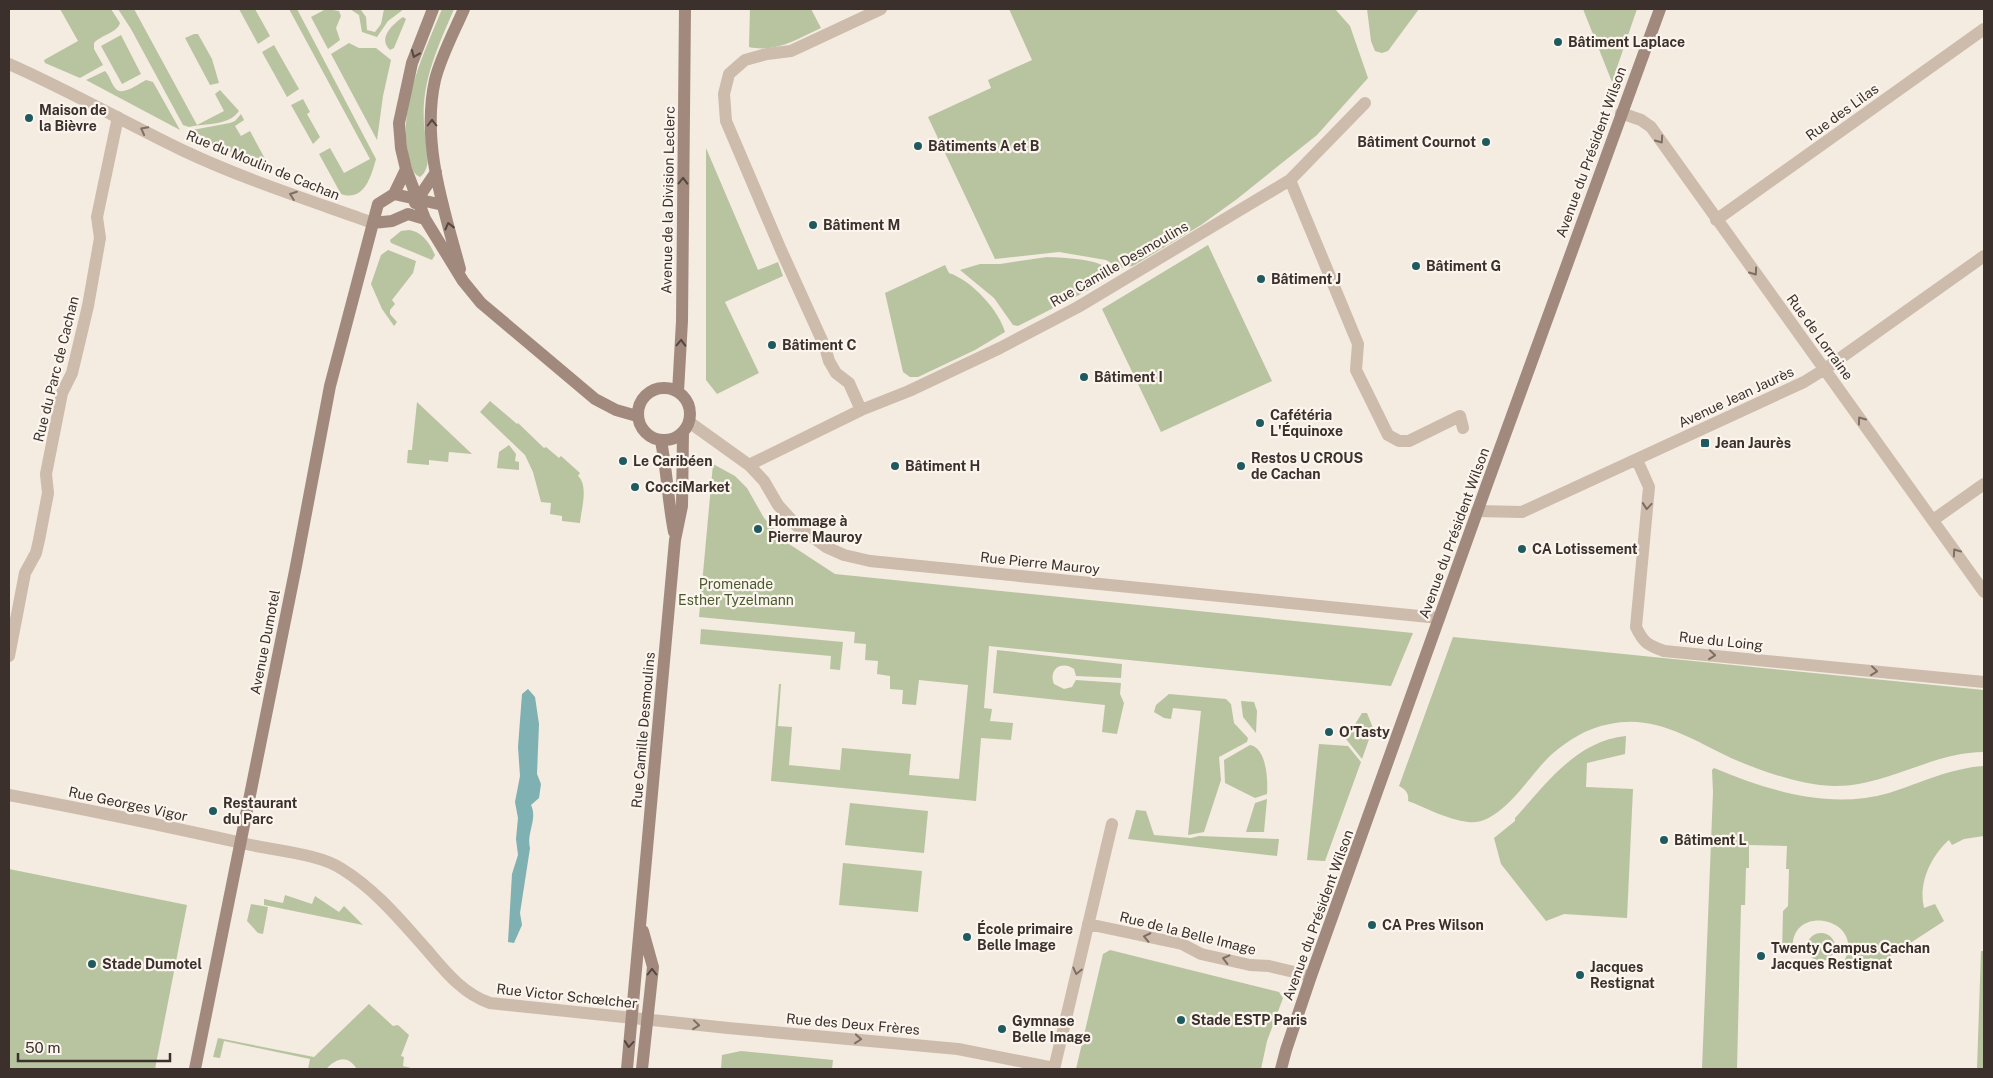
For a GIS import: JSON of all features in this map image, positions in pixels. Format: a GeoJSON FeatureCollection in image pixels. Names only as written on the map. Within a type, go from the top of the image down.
{"type":"FeatureCollection","features":[{"type":"Feature","properties":{"kind":"main road"},"geometry":{"type":"LineString","coordinates":[[433,9],[412,63],[399,123],[401,148],[406,169],[425,219],[463,281],[481,303],[595,399],[616,410],[637,416]]}},
{"type":"Feature","properties":{"kind":"main road"},"geometry":{"type":"LineString","coordinates":[[463,281],[436,172],[432,134],[432,99],[444,53],[464,9]]}},
{"type":"Feature","properties":{"kind":"main road","name":"Avenue de la Division Leclerc"},"geometry":{"type":"LineString","coordinates":[[678,392],[682,320],[685,9]]}},
{"type":"Feature","properties":{"kind":"main road","name":"Avenue du Président Wilson"},"geometry":{"type":"LineString","coordinates":[[1281,1069],[1311,976],[1477,511],[1660,9]]}},
{"type":"Feature","properties":{"kind":"main road","name":"Avenue Dumotel"},"geometry":{"type":"LineString","coordinates":[[196,1069],[330,386],[378,204],[394,194],[406,169]]}},
{"type":"Feature","properties":{"kind":"main road"},"geometry":{"type":"LineString","coordinates":[[373,223],[392,221],[408,214],[436,172]]}},
{"type":"Feature","properties":{"kind":"main road"},"geometry":{"type":"LineString","coordinates":[[394,194],[444,205]]}},
{"type":"Feature","properties":{"kind":"main road"},"geometry":{"type":"LineString","coordinates":[[408,214],[425,219]]}},
{"type":"Feature","properties":{"kind":"main road"},"geometry":{"type":"LineString","coordinates":[[667,388],[678,392],[688,402],[690,410],[686,427],[671,440],[661,440],[647,434],[641,428],[637,416],[643,397],[656,389],[667,388]]}},
{"type":"Feature","properties":{"kind":"main road","name":"Rue Camille Desmoulins"},"geometry":{"type":"LineString","coordinates":[[627,1069],[675,540],[682,506],[686,427]]}},
{"type":"Feature","properties":{"kind":"main road","name":"Rue Camille Desmoulins"},"geometry":{"type":"LineString","coordinates":[[661,440],[666,462],[669,504],[675,540]]}},
{"type":"Feature","properties":{"kind":"main road","name":"Rue Camille Desmoulins"},"geometry":{"type":"LineString","coordinates":[[641,923],[653,967],[642,1069]]}},
{"type":"Feature","properties":{"kind":"street"},"geometry":{"type":"LineString","coordinates":[[861,410],[849,383],[836,373],[829,361],[825,346],[781,250],[726,121],[724,94],[729,74],[745,60],[767,54],[791,51],[881,9]]}},
{"type":"Feature","properties":{"kind":"street","name":"Rue des Lilas"},"geometry":{"type":"LineString","coordinates":[[1716,220],[1984,29]]}},
{"type":"Feature","properties":{"kind":"street","name":"Rue du Moulin de Cachan"},"geometry":{"type":"LineString","coordinates":[[9,64],[70,92],[182,150],[248,178],[373,223]]}},
{"type":"Feature","properties":{"kind":"street","name":"Rue Camille Desmoulins"},"geometry":{"type":"LineString","coordinates":[[749,464],[861,410],[909,391],[1078,307],[1290,180],[1365,103]]}},
{"type":"Feature","properties":{"kind":"street","name":"Rue de Lorraine"},"geometry":{"type":"LineString","coordinates":[[1621,113],[1641,120],[1651,127],[1984,592]]}},
{"type":"Feature","properties":{"kind":"street","name":"Rue du Parc de Cachan"},"geometry":{"type":"LineString","coordinates":[[9,656],[25,573],[36,553],[39,540],[48,493],[46,474],[62,393],[72,373],[88,306],[100,238],[98,217],[118,117]]}},
{"type":"Feature","properties":{"kind":"street"},"geometry":{"type":"LineString","coordinates":[[1290,180],[1358,344],[1356,370],[1388,435],[1399,441],[1409,441],[1460,416],[1463,428]]}},
{"type":"Feature","properties":{"kind":"street","name":"Avenue Jean Jaurès"},"geometry":{"type":"LineString","coordinates":[[1477,511],[1522,512],[1804,382],[1826,369],[1984,256]]}},
{"type":"Feature","properties":{"kind":"street","name":"Rue Pierre Mauroy"},"geometry":{"type":"LineString","coordinates":[[686,427],[749,464],[764,481],[778,505],[798,526],[826,547],[844,555],[870,561],[1439,618]]}},
{"type":"Feature","properties":{"kind":"street","name":"Rue du Loing"},"geometry":{"type":"LineString","coordinates":[[1637,460],[1649,487],[1636,627],[1642,640],[1651,646],[1664,650],[1984,682]]}},
{"type":"Feature","properties":{"kind":"street"},"geometry":{"type":"LineString","coordinates":[[1933,520],[1984,484]]}},
{"type":"Feature","properties":{"kind":"street","name":"Rue Georges Vigor"},"geometry":{"type":"LineString","coordinates":[[9,795],[241,842]]}},
{"type":"Feature","properties":{"kind":"street"},"geometry":{"type":"LineString","coordinates":[[1054,1068],[1112,824]]}},
{"type":"Feature","properties":{"kind":"street","name":"Rue Victor Schœlcher"},"geometry":{"type":"LineString","coordinates":[[241,842],[315,858],[342,869],[380,898],[456,983],[480,1000],[498,1005],[648,1020]]}},
{"type":"Feature","properties":{"kind":"street","name":"Rue de la Belle Image"},"geometry":{"type":"LineString","coordinates":[[1088,924],[1182,944],[1201,954],[1250,965],[1270,966],[1311,976]]}},
{"type":"Feature","properties":{"kind":"street","name":"Rue des Deux Frères"},"geometry":{"type":"LineString","coordinates":[[648,1020],[950,1048],[1054,1068]]}},
{"type":"Feature","properties":{"kind":"green space"},"geometry":{"type":"Polygon","coordinates":[[[60,9],[111,9],[120,23],[116,29],[94,43],[94,49],[103,65],[80,78],[45,63],[44,60],[78,41],[60,9]]]}},
{"type":"Feature","properties":{"kind":"green space"},"geometry":{"type":"Polygon","coordinates":[[[118,9],[134,9],[197,125],[224,111],[215,94],[220,90],[239,111],[235,116],[223,122],[189,127],[183,125],[131,29],[118,9]]]}},
{"type":"Feature","properties":{"kind":"green space"},"geometry":{"type":"Polygon","coordinates":[[[239,9],[255,9],[270,36],[258,44],[239,9]]]}},
{"type":"Feature","properties":{"kind":"green space"},"geometry":{"type":"Polygon","coordinates":[[[289,9],[297,9],[376,159],[369,180],[361,191],[355,194],[349,196],[341,194],[319,154],[330,148],[344,173],[370,159],[289,9]]]}},
{"type":"Feature","properties":{"kind":"green space"},"geometry":{"type":"Polygon","coordinates":[[[326,9],[339,11],[341,16],[336,28],[340,40],[328,49],[311,17],[326,9]]]}},
{"type":"Feature","properties":{"kind":"green space"},"geometry":{"type":"Polygon","coordinates":[[[350,9],[361,10],[366,17],[367,30],[375,32],[381,24],[384,9],[404,9],[388,21],[377,37],[362,32],[359,15],[350,9]]]}},
{"type":"Feature","properties":{"kind":"green space"},"geometry":{"type":"Polygon","coordinates":[[[442,9],[454,9],[434,59],[425,92],[424,126],[428,158],[427,167],[420,177],[414,172],[410,161],[406,142],[406,123],[409,103],[420,64],[442,9]]]}},
{"type":"Feature","properties":{"kind":"green space"},"geometry":{"type":"Polygon","coordinates":[[[750,9],[811,9],[821,28],[777,47],[749,47],[750,9]]]}},
{"type":"Feature","properties":{"kind":"green space"},"geometry":{"type":"Polygon","coordinates":[[[1009,9],[1335,9],[1350,26],[1368,78],[1317,135],[1237,199],[1201,225],[1133,266],[1120,268],[1106,260],[1059,252],[995,259],[928,117],[991,88],[988,80],[1032,60],[1009,9]]]}},
{"type":"Feature","properties":{"kind":"green space"},"geometry":{"type":"Polygon","coordinates":[[[1367,9],[1419,9],[1388,51],[1382,53],[1375,51],[1371,41],[1367,9]]]}},
{"type":"Feature","properties":{"kind":"green space"},"geometry":{"type":"Polygon","coordinates":[[[1583,9],[1637,9],[1612,82],[1583,9]]]}},
{"type":"Feature","properties":{"kind":"green space"},"geometry":{"type":"Polygon","coordinates":[[[403,17],[406,19],[394,48],[390,50],[386,45],[386,36],[391,27],[403,17]]]}},
{"type":"Feature","properties":{"kind":"green space"},"geometry":{"type":"Polygon","coordinates":[[[198,34],[212,59],[219,83],[210,85],[185,38],[198,34]]]}},
{"type":"Feature","properties":{"kind":"green space"},"geometry":{"type":"Polygon","coordinates":[[[121,35],[141,74],[122,84],[101,46],[121,35]]]}},
{"type":"Feature","properties":{"kind":"green space"},"geometry":{"type":"Polygon","coordinates":[[[349,43],[359,48],[376,48],[391,60],[383,96],[377,140],[331,54],[349,43]]]}},
{"type":"Feature","properties":{"kind":"green space"},"geometry":{"type":"Polygon","coordinates":[[[274,45],[299,89],[287,97],[262,52],[274,45]]]}},
{"type":"Feature","properties":{"kind":"green space"},"geometry":{"type":"Polygon","coordinates":[[[105,71],[114,87],[119,91],[131,89],[146,80],[153,82],[180,130],[86,80],[105,71]]]}},
{"type":"Feature","properties":{"kind":"green space"},"geometry":{"type":"Polygon","coordinates":[[[303,99],[310,112],[307,114],[320,137],[313,144],[291,105],[303,99]]]}},
{"type":"Feature","properties":{"kind":"green space"},"geometry":{"type":"Polygon","coordinates":[[[241,114],[244,120],[235,126],[241,136],[250,131],[270,168],[188,134],[192,130],[230,123],[235,121],[241,114]]]}},
{"type":"Feature","properties":{"kind":"green space"},"geometry":{"type":"Polygon","coordinates":[[[706,148],[758,270],[778,262],[783,276],[725,302],[759,373],[717,394],[706,380],[706,148]]]}},
{"type":"Feature","properties":{"kind":"green space"},"geometry":{"type":"Polygon","coordinates":[[[409,230],[418,233],[428,243],[435,255],[432,260],[391,243],[390,240],[401,231],[409,230]]]}},
{"type":"Feature","properties":{"kind":"green space"},"geometry":{"type":"Polygon","coordinates":[[[1208,245],[1272,381],[1161,432],[1102,309],[1208,245]]]}},
{"type":"Feature","properties":{"kind":"green space"},"geometry":{"type":"Polygon","coordinates":[[[388,250],[416,261],[413,273],[392,300],[395,304],[390,310],[390,314],[397,322],[394,326],[382,309],[371,284],[381,255],[388,250]]]}},
{"type":"Feature","properties":{"kind":"green space"},"geometry":{"type":"Polygon","coordinates":[[[1047,257],[1094,262],[1110,269],[1114,275],[1018,326],[1013,325],[994,298],[960,270],[980,264],[1000,264],[1047,257]]]}},
{"type":"Feature","properties":{"kind":"green space"},"geometry":{"type":"Polygon","coordinates":[[[945,265],[949,273],[966,282],[983,297],[997,314],[1005,332],[975,350],[918,377],[910,377],[903,372],[885,293],[945,265]]]}},
{"type":"Feature","properties":{"kind":"green space"},"geometry":{"type":"Polygon","coordinates":[[[490,401],[518,423],[544,448],[546,447],[559,458],[561,456],[580,473],[578,476],[584,492],[580,523],[562,521],[562,516],[550,514],[551,503],[541,502],[533,472],[525,455],[480,412],[490,401]]]}},
{"type":"Feature","properties":{"kind":"green space"},"geometry":{"type":"Polygon","coordinates":[[[417,402],[472,454],[449,452],[448,462],[429,460],[429,465],[407,463],[408,450],[412,450],[417,402]]]}},
{"type":"Feature","properties":{"kind":"green space"},"geometry":{"type":"Polygon","coordinates":[[[509,445],[516,454],[515,461],[519,462],[519,470],[497,468],[499,452],[509,445]]]}},
{"type":"Feature","properties":{"kind":"green space","name":"Promenade Esther Tyzelmann"},"geometry":{"type":"Polygon","coordinates":[[[713,464],[735,476],[747,488],[764,518],[786,542],[835,574],[1413,633],[1391,686],[989,646],[984,708],[992,709],[990,721],[1013,723],[1011,740],[981,738],[976,801],[771,781],[779,684],[781,684],[778,726],[792,727],[789,765],[840,770],[842,748],[911,754],[909,775],[959,779],[968,685],[919,680],[916,705],[902,704],[903,690],[890,689],[890,676],[877,674],[878,661],[865,660],[866,644],[854,643],[855,632],[699,617],[713,464]]]}},
{"type":"Feature","properties":{"kind":"green space"},"geometry":{"type":"Polygon","coordinates":[[[701,629],[843,642],[840,670],[830,669],[831,656],[700,644],[701,629]]]}},
{"type":"Feature","properties":{"kind":"green space"},"geometry":{"type":"Polygon","coordinates":[[[1453,637],[1984,690],[1984,752],[1946,757],[1872,781],[1853,785],[1833,786],[1795,780],[1755,768],[1673,730],[1643,723],[1610,724],[1586,732],[1557,750],[1542,764],[1514,798],[1492,816],[1480,821],[1460,821],[1408,801],[1406,792],[1399,786],[1453,637]]]}},
{"type":"Feature","properties":{"kind":"green space"},"geometry":{"type":"Polygon","coordinates":[[[997,650],[1122,664],[1121,678],[1076,676],[1074,669],[1069,666],[1060,666],[1053,674],[1054,684],[1064,689],[1072,687],[1076,680],[1121,683],[1120,694],[1124,703],[1117,734],[1102,732],[1105,705],[993,693],[997,650]]]}},
{"type":"Feature","properties":{"kind":"green space"},"geometry":{"type":"Polygon","coordinates":[[[1169,694],[1226,699],[1231,704],[1234,723],[1248,738],[1247,742],[1219,757],[1221,780],[1204,832],[1188,835],[1201,711],[1173,708],[1171,719],[1164,718],[1154,712],[1156,705],[1169,694]]]}},
{"type":"Feature","properties":{"kind":"green space"},"geometry":{"type":"Polygon","coordinates":[[[1241,701],[1254,702],[1257,711],[1256,733],[1243,717],[1241,701]]]}},
{"type":"Feature","properties":{"kind":"green space"},"geometry":{"type":"Polygon","coordinates":[[[1362,713],[1367,713],[1373,728],[1362,759],[1346,739],[1362,713]]]}},
{"type":"Feature","properties":{"kind":"green space"},"geometry":{"type":"Polygon","coordinates":[[[1626,736],[1625,754],[1587,763],[1586,787],[1633,789],[1627,918],[1564,914],[1546,921],[1501,864],[1494,838],[1515,821],[1515,818],[1551,778],[1577,755],[1592,746],[1626,736]]]}},
{"type":"Feature","properties":{"kind":"green space"},"geometry":{"type":"Polygon","coordinates":[[[1319,744],[1348,746],[1361,762],[1325,861],[1307,860],[1319,744]]]}},
{"type":"Feature","properties":{"kind":"green space"},"geometry":{"type":"Polygon","coordinates":[[[1250,745],[1256,747],[1260,752],[1267,774],[1267,794],[1255,798],[1225,783],[1224,760],[1250,745]]]}},
{"type":"Feature","properties":{"kind":"green space"},"geometry":{"type":"Polygon","coordinates":[[[1984,766],[1984,836],[1964,839],[1952,845],[1949,840],[1932,862],[1925,880],[1923,889],[1924,908],[1935,904],[1944,921],[1875,966],[1842,965],[1848,949],[1846,936],[1838,926],[1826,921],[1813,921],[1802,926],[1794,937],[1793,954],[1782,954],[1783,911],[1788,906],[1789,869],[1786,869],[1787,846],[1749,845],[1749,868],[1746,868],[1745,905],[1741,905],[1737,1069],[1702,1069],[1713,792],[1712,770],[1714,768],[1756,784],[1800,795],[1822,799],[1844,799],[1867,798],[1889,793],[1947,773],[1984,766]]]}},
{"type":"Feature","properties":{"kind":"green space"},"geometry":{"type":"Polygon","coordinates":[[[1267,799],[1264,832],[1246,832],[1255,803],[1267,799]]]}},
{"type":"Feature","properties":{"kind":"green space"},"geometry":{"type":"Polygon","coordinates":[[[850,803],[928,811],[924,853],[845,845],[850,803]]]}},
{"type":"Feature","properties":{"kind":"green space"},"geometry":{"type":"Polygon","coordinates":[[[1136,810],[1146,811],[1154,835],[1191,838],[1199,836],[1279,839],[1277,856],[1128,839],[1136,810]]]}},
{"type":"Feature","properties":{"kind":"green space"},"geometry":{"type":"Polygon","coordinates":[[[843,863],[922,871],[918,912],[839,905],[843,863]]]}},
{"type":"Feature","properties":{"kind":"green space","name":"Stade Dumotel"},"geometry":{"type":"Polygon","coordinates":[[[9,869],[187,905],[155,1069],[9,1069],[9,869]]]}},
{"type":"Feature","properties":{"kind":"green space"},"geometry":{"type":"Polygon","coordinates":[[[285,895],[312,904],[315,896],[339,912],[344,906],[363,925],[264,905],[264,899],[283,903],[285,895]]]}},
{"type":"Feature","properties":{"kind":"green space"},"geometry":{"type":"Polygon","coordinates":[[[251,904],[268,907],[263,934],[258,933],[247,921],[251,904]]]}},
{"type":"Feature","properties":{"kind":"green space"},"geometry":{"type":"Polygon","coordinates":[[[1821,933],[1831,937],[1835,947],[1831,957],[1821,961],[1811,957],[1807,947],[1811,937],[1821,933]]]}},
{"type":"Feature","properties":{"kind":"green space","name":"Stade ESTP Paris"},"geometry":{"type":"Polygon","coordinates":[[[1110,950],[1279,992],[1283,998],[1267,1041],[1261,1069],[1076,1069],[1103,954],[1110,950]]]}},
{"type":"Feature","properties":{"kind":"green space"},"geometry":{"type":"Polygon","coordinates":[[[1981,951],[1984,951],[1984,1069],[1977,1069],[1981,951]]]}},
{"type":"Feature","properties":{"kind":"green space"},"geometry":{"type":"Polygon","coordinates":[[[369,1004],[393,1026],[398,1025],[409,1035],[401,1056],[404,1057],[403,1066],[415,1069],[357,1069],[349,1061],[342,1059],[334,1062],[326,1069],[308,1069],[310,1059],[224,1041],[220,1058],[213,1057],[218,1038],[314,1057],[369,1004]]]}},
{"type":"Feature","properties":{"kind":"green space"},"geometry":{"type":"Polygon","coordinates":[[[741,1051],[833,1060],[832,1069],[721,1069],[722,1055],[741,1051]]]}},
{"type":"Feature","properties":{"kind":"water"},"geometry":{"type":"Polygon","coordinates":[[[528,689],[535,697],[539,724],[537,774],[541,784],[539,798],[531,805],[533,821],[529,837],[530,848],[520,913],[522,925],[514,943],[508,942],[512,874],[518,855],[516,839],[518,818],[515,802],[520,776],[518,747],[522,694],[528,689]]]}},
{"type":"Feature","properties":{"kind":"place","name":"Bâtiment Laplace"},"geometry":{"type":"Point","coordinates":[1558,42]}},
{"type":"Feature","properties":{"kind":"place","name":"Maison de la Bièvre"},"geometry":{"type":"Point","coordinates":[29,118]}},
{"type":"Feature","properties":{"kind":"place","name":"Bâtiment Cournot"},"geometry":{"type":"Point","coordinates":[1486,142]}},
{"type":"Feature","properties":{"kind":"place","name":"Bâtiments A et B"},"geometry":{"type":"Point","coordinates":[918,146]}},
{"type":"Feature","properties":{"kind":"place","name":"Bâtiment M"},"geometry":{"type":"Point","coordinates":[813,225]}},
{"type":"Feature","properties":{"kind":"place","name":"Bâtiment G"},"geometry":{"type":"Point","coordinates":[1416,266]}},
{"type":"Feature","properties":{"kind":"place","name":"Bâtiment J"},"geometry":{"type":"Point","coordinates":[1261,279]}},
{"type":"Feature","properties":{"kind":"place","name":"Bâtiment C"},"geometry":{"type":"Point","coordinates":[772,345]}},
{"type":"Feature","properties":{"kind":"place","name":"Bâtiment I"},"geometry":{"type":"Point","coordinates":[1084,377]}},
{"type":"Feature","properties":{"kind":"place","name":"Cafétéria L'Équinoxe"},"geometry":{"type":"Point","coordinates":[1260,423]}},
{"type":"Feature","properties":{"kind":"place","name":"Jean Jaurès"},"geometry":{"type":"Point","coordinates":[1705,443]}},
{"type":"Feature","properties":{"kind":"place","name":"Le Caribéen"},"geometry":{"type":"Point","coordinates":[623,461]}},
{"type":"Feature","properties":{"kind":"place","name":"Bâtiment H"},"geometry":{"type":"Point","coordinates":[895,466]}},
{"type":"Feature","properties":{"kind":"place","name":"Restos U CROUS de Cachan"},"geometry":{"type":"Point","coordinates":[1241,466]}},
{"type":"Feature","properties":{"kind":"place","name":"CocciMarket"},"geometry":{"type":"Point","coordinates":[635,487]}},
{"type":"Feature","properties":{"kind":"place","name":"Hommage à Pierre Mauroy"},"geometry":{"type":"Point","coordinates":[758,529]}},
{"type":"Feature","properties":{"kind":"place","name":"CA Lotissement"},"geometry":{"type":"Point","coordinates":[1522,549]}},
{"type":"Feature","properties":{"kind":"place","name":"O'Tasty"},"geometry":{"type":"Point","coordinates":[1329,732]}},
{"type":"Feature","properties":{"kind":"place","name":"Restaurant du Parc"},"geometry":{"type":"Point","coordinates":[213,811]}},
{"type":"Feature","properties":{"kind":"place","name":"Bâtiment L"},"geometry":{"type":"Point","coordinates":[1664,840]}},
{"type":"Feature","properties":{"kind":"place","name":"CA Pres Wilson"},"geometry":{"type":"Point","coordinates":[1372,925]}},
{"type":"Feature","properties":{"kind":"place","name":"École primaire Belle Image"},"geometry":{"type":"Point","coordinates":[967,937]}},
{"type":"Feature","properties":{"kind":"place","name":"Twenty Campus Cachan Jacques Restignat"},"geometry":{"type":"Point","coordinates":[1761,956]}},
{"type":"Feature","properties":{"kind":"place","name":"Stade Dumotel"},"geometry":{"type":"Point","coordinates":[92,964]}},
{"type":"Feature","properties":{"kind":"place","name":"Jacques Restignat"},"geometry":{"type":"Point","coordinates":[1580,975]}},
{"type":"Feature","properties":{"kind":"place","name":"Stade ESTP Paris"},"geometry":{"type":"Point","coordinates":[1181,1020]}},
{"type":"Feature","properties":{"kind":"place","name":"Gymnase Belle Image"},"geometry":{"type":"Point","coordinates":[1002,1029]}}]}
